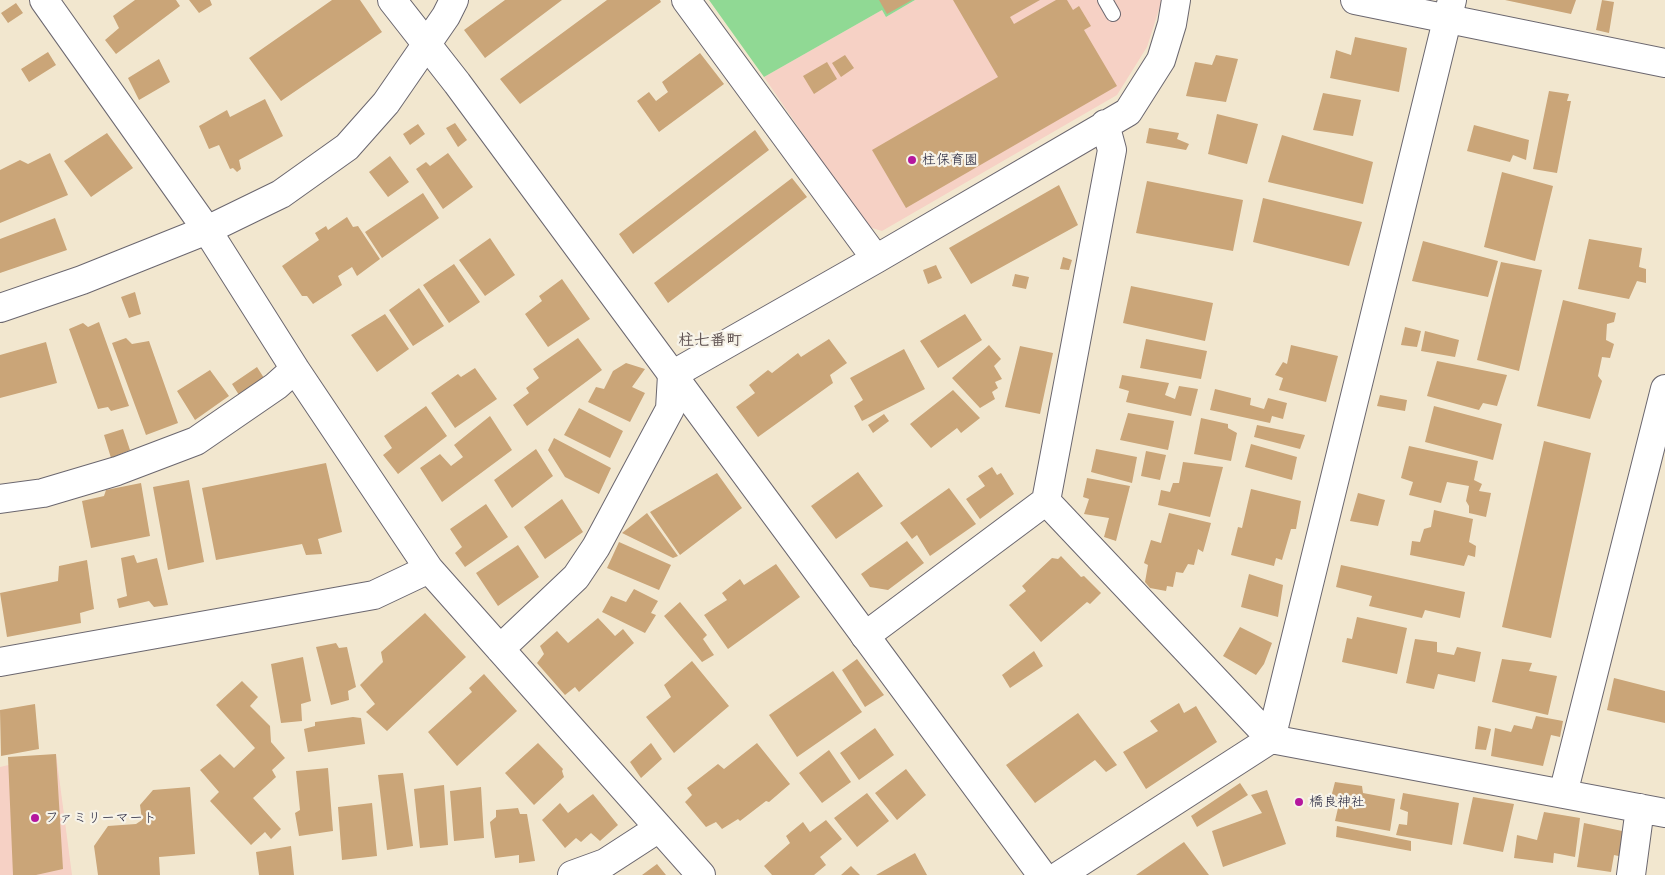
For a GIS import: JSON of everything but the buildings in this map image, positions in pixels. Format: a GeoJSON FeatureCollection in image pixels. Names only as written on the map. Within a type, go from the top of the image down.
{"type":"FeatureCollection","features":[{"type":"Feature","properties":{"kind":"street"},"geometry":{"type":"LineString","coordinates":[[44,0],[207,230],[295,369],[429,569],[701,875]]}},
{"type":"Feature","properties":{"kind":"street"},"geometry":{"type":"LineString","coordinates":[[0,308],[82,280],[207,230],[281,194],[347,147],[386,102],[446,16],[454,0]]}},
{"type":"Feature","properties":{"kind":"street"},"geometry":{"type":"LineString","coordinates":[[686,0],[876,259]]}},
{"type":"Feature","properties":{"kind":"street"},"geometry":{"type":"LineString","coordinates":[[672,375],[1128,112],[1161,60],[1172,24],[1176,0]]}},
{"type":"Feature","properties":{"kind":"street"},"geometry":{"type":"LineString","coordinates":[[1355,0],[1450,9],[1665,63]]}},
{"type":"Feature","properties":{"kind":"street"},"geometry":{"type":"LineString","coordinates":[[401,4],[426,45],[458,83],[1042,875]]}},
{"type":"Feature","properties":{"kind":"street"},"geometry":{"type":"LineString","coordinates":[[1060,875],[1271,739],[1450,9]]}},
{"type":"Feature","properties":{"kind":"street"},"geometry":{"type":"LineString","coordinates":[[865,636],[1046,501],[1112,150],[1106,124]]}},
{"type":"Feature","properties":{"kind":"street"},"geometry":{"type":"LineString","coordinates":[[0,499],[15,498],[58,488],[117,470],[196,441],[276,386],[295,369]]}},
{"type":"Feature","properties":{"kind":"street"},"geometry":{"type":"LineString","coordinates":[[500,649],[576,578],[596,547],[670,409],[672,375]]}},
{"type":"Feature","properties":{"kind":"street"},"geometry":{"type":"LineString","coordinates":[[1563,794],[1665,389]]}},
{"type":"Feature","properties":{"kind":"street"},"geometry":{"type":"LineString","coordinates":[[1046,501],[1271,739],[1653,811],[1631,875]]}},
{"type":"Feature","properties":{"kind":"street"},"geometry":{"type":"LineString","coordinates":[[0,662],[374,595],[429,569]]}},
{"type":"Feature","properties":{"kind":"street"},"geometry":{"type":"LineString","coordinates":[[572,875],[605,864],[659,828]]}},
{"type":"Feature","properties":{"kind":"lane"},"geometry":{"type":"LineString","coordinates":[[1105,0],[1113,14]]}},
{"type":"Feature","properties":{"kind":"shaded area","name":"柱保育園"},"geometry":{"type":"Polygon","coordinates":[[[915,0],[1162,0],[1147,47],[1117,95],[882,231],[866,226],[764,77],[882,10],[886,17],[915,0]]]}},
{"type":"Feature","properties":{"kind":"shaded area","name":"ファミリーマート"},"geometry":{"type":"Polygon","coordinates":[[[56,754],[72,875],[0,875],[0,767],[56,754]]]}},
{"type":"Feature","properties":{"kind":"green space"},"geometry":{"type":"Polygon","coordinates":[[[709,0],[915,0],[886,17],[882,10],[764,77],[709,0]]]}},
{"type":"Feature","properties":{"kind":"place","name":"柱保育園"},"geometry":{"type":"Point","coordinates":[912,160]}},
{"type":"Feature","properties":{"kind":"place","name":"橋良神社"},"geometry":{"type":"Point","coordinates":[1299,802]}},
{"type":"Feature","properties":{"kind":"place","name":"ファミリーマート"},"geometry":{"type":"Point","coordinates":[35,818]}},
{"type":"Feature","properties":{"kind":"district","name":"柱七番町"},"geometry":{"type":"Point","coordinates":[710,341]}}]}
